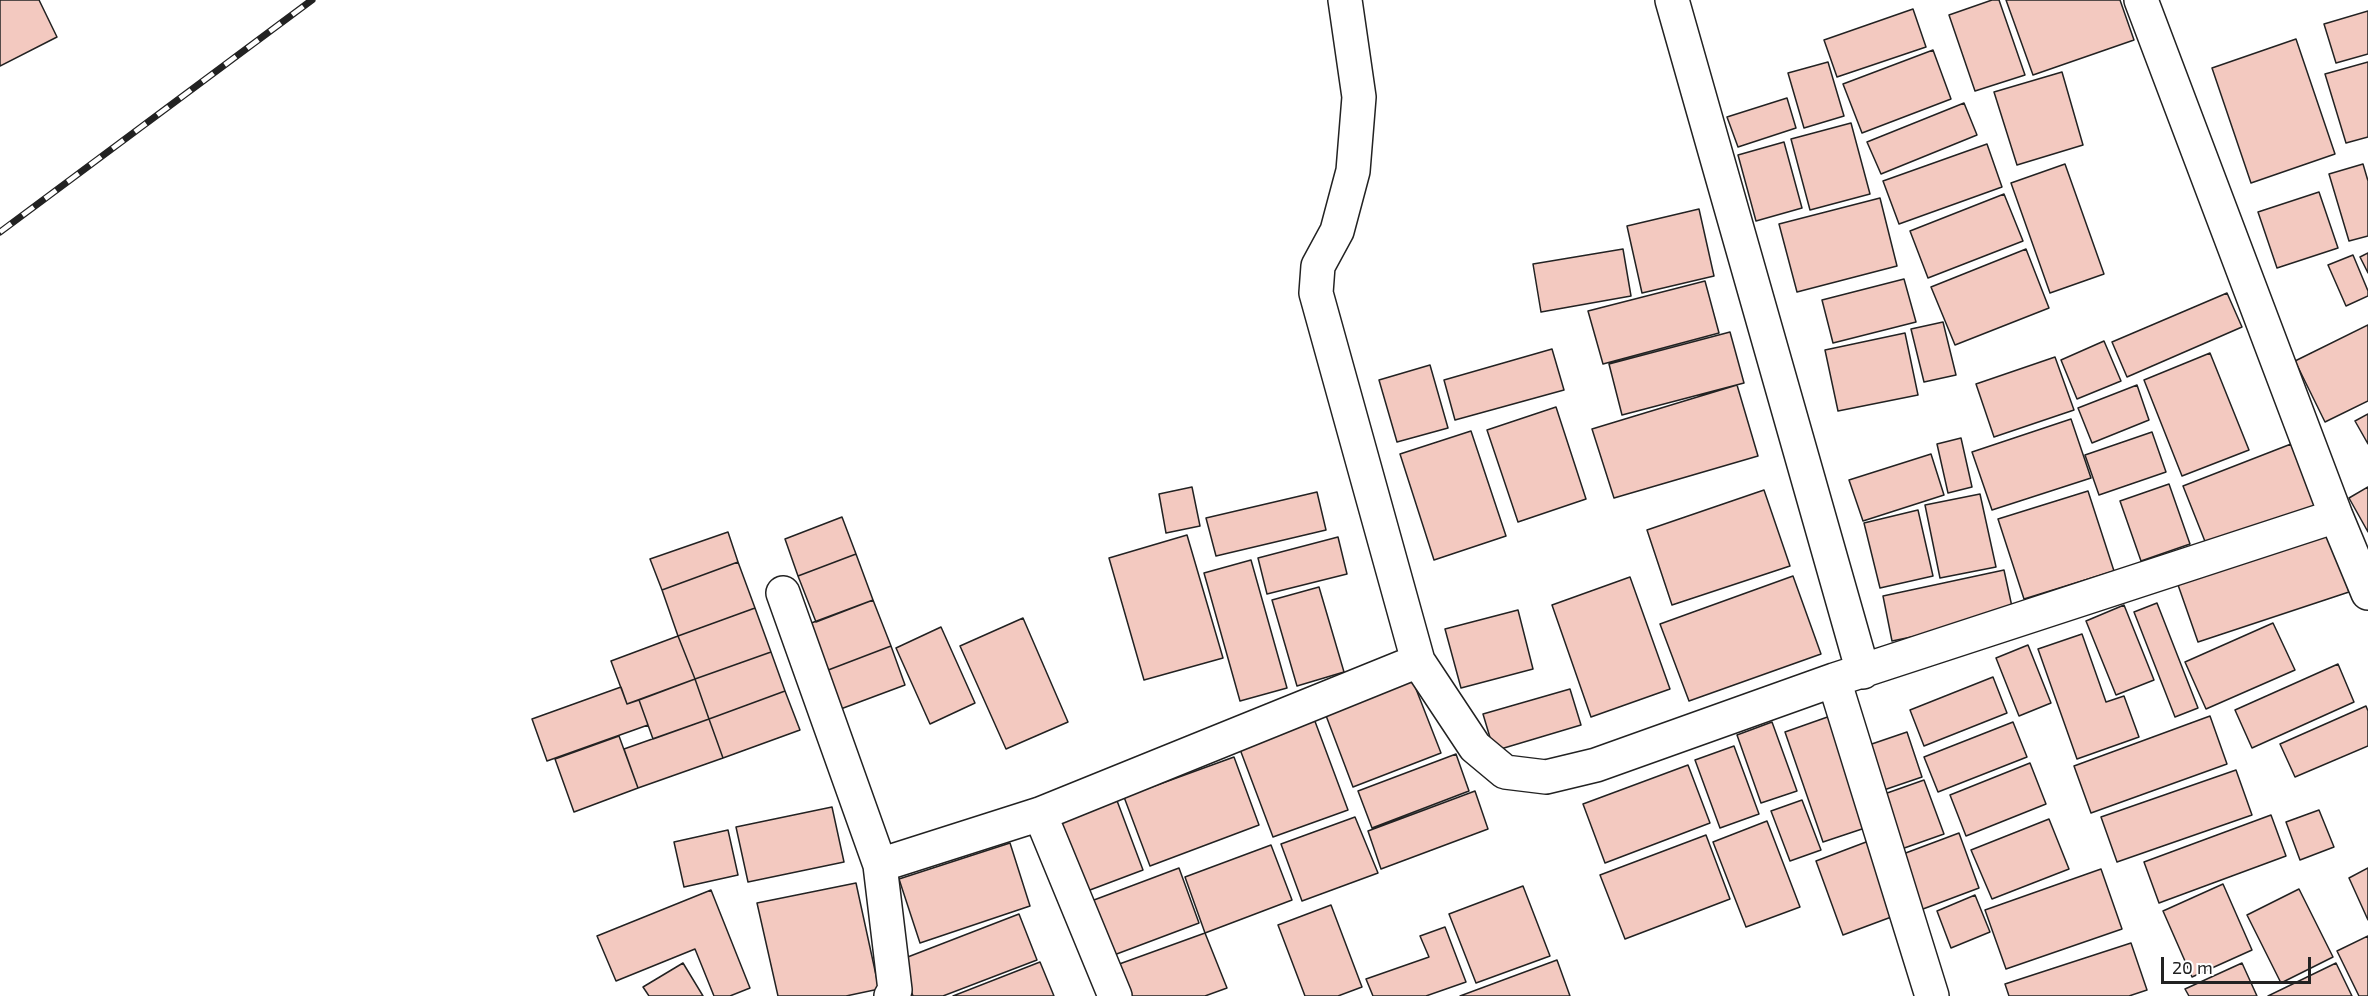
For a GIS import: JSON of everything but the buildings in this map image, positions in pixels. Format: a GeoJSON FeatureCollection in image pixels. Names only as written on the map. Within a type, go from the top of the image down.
{"type":"FeatureCollection","features":[{"type":"Feature","properties":{"kind":"street"},"geometry":{"type":"LineString","coordinates":[[1345,0],[1359,97],[1353,171],[1337,231],[1318,266],[1316,293],[1418,661],[1475,747],[1505,772],[1546,777],[1596,765],[1848,676],[2336,516]]}},
{"type":"Feature","properties":{"kind":"street"},"geometry":{"type":"LineString","coordinates":[[1672,0],[1932,996]]}},
{"type":"Feature","properties":{"kind":"street"},"geometry":{"type":"LineString","coordinates":[[2141,0],[2336,516],[2368,593]]}},
{"type":"Feature","properties":{"kind":"street"},"geometry":{"type":"LineString","coordinates":[[783,593],[880,865],[895,990],[891,996]]}},
{"type":"Feature","properties":{"kind":"street"},"geometry":{"type":"LineString","coordinates":[[880,865],[1040,814],[1418,661]]}},
{"type":"Feature","properties":{"kind":"street"},"geometry":{"type":"LineString","coordinates":[[1040,814],[1114,996]]}},
{"type":"Feature","properties":{"kind":"railway"},"geometry":{"type":"LineString","coordinates":[[0,232],[312,0]]}}]}
